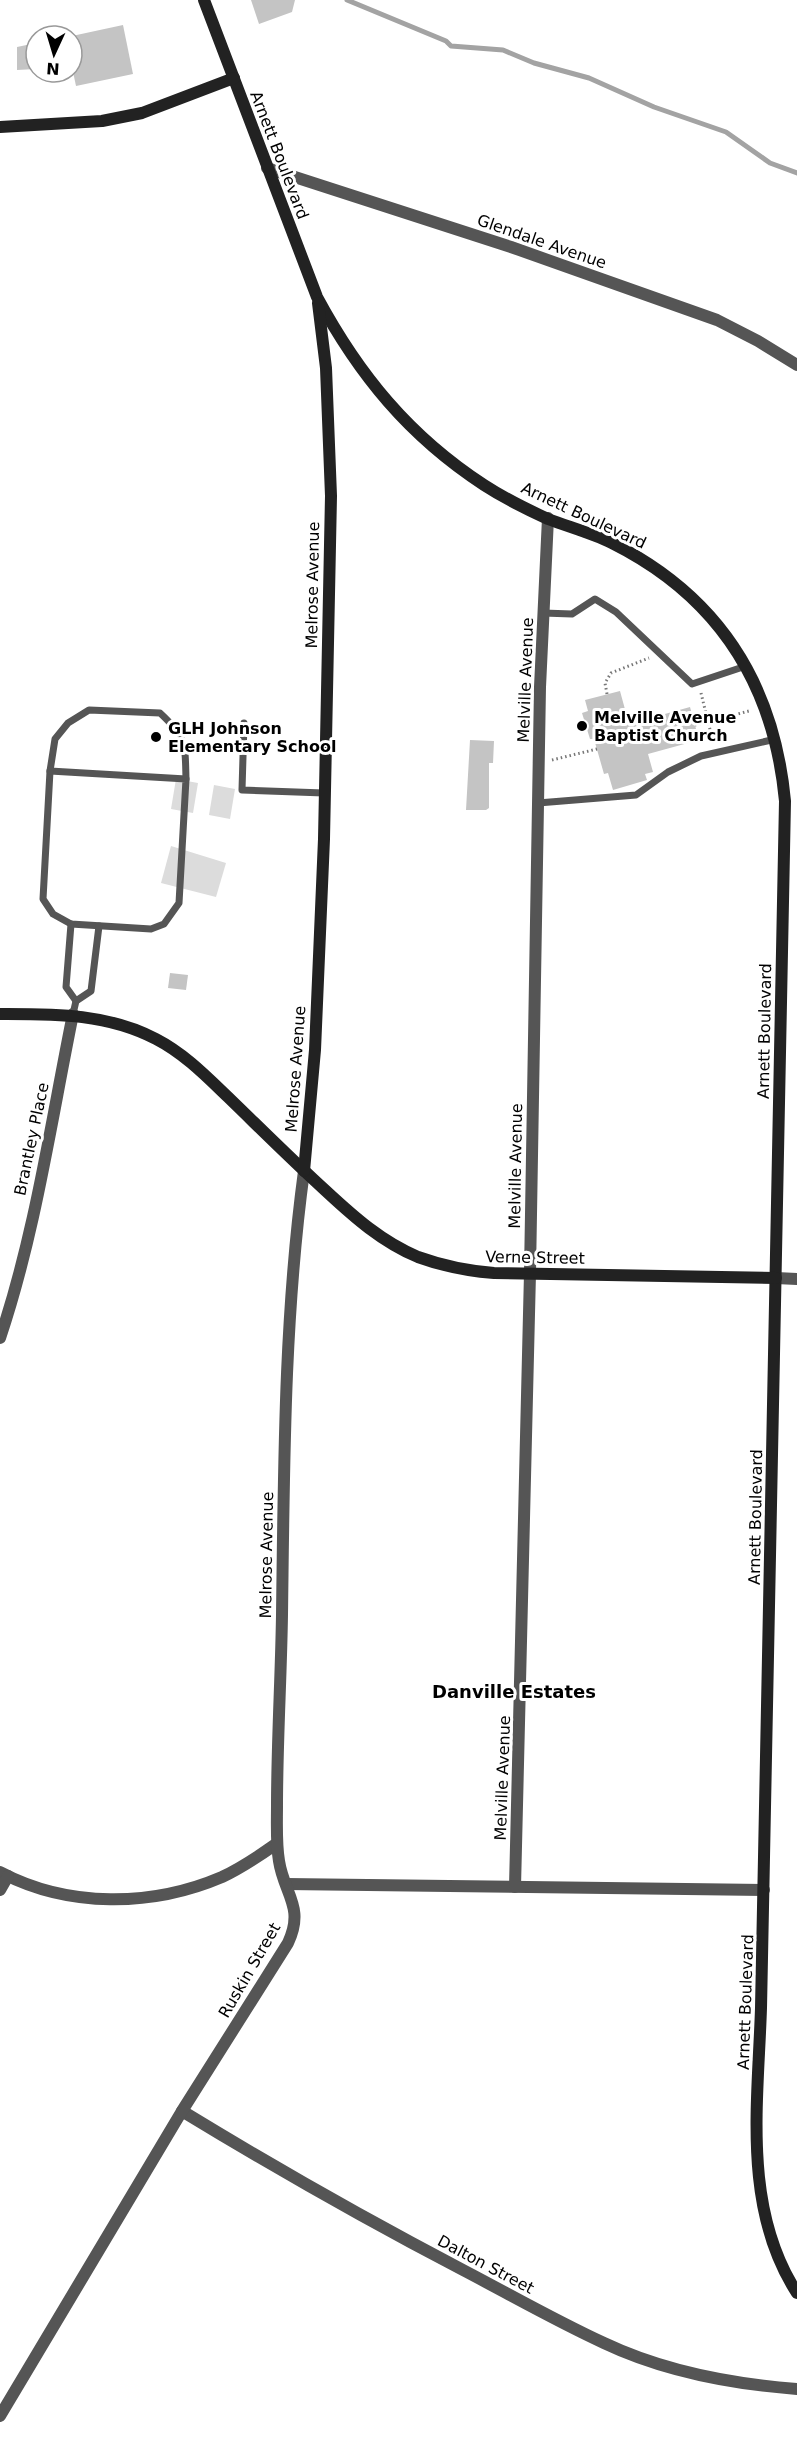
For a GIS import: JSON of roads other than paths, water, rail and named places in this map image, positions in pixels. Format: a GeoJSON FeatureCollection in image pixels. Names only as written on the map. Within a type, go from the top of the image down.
{"type":"FeatureCollection","features":[{"type":"Feature","properties":{"kind":"main road","name":"Arnett Boulevard"},"geometry":{"type":"LineString","coordinates":[[204,0],[317,297],[340,339],[364,375],[416,433],[449,461],[485,485],[548,518],[609,542],[640,558],[696,601],[719,627],[746,666],[765,706],[776,739],[785,801],[757,2156],[760,2192],[766,2221],[777,2255],[797,2293]]}},
{"type":"Feature","properties":{"kind":"main road"},"geometry":{"type":"LineString","coordinates":[[0,127],[102,121],[142,112],[234,78]]}},
{"type":"Feature","properties":{"kind":"main road","name":"Melrose Avenue"},"geometry":{"type":"LineString","coordinates":[[304,1171],[315,1050],[324,794],[330,439],[326,368],[317,297]]}},
{"type":"Feature","properties":{"kind":"main road","name":"Verne Street"},"geometry":{"type":"LineString","coordinates":[[0,1014],[73,1014],[127,1026],[156,1039],[188,1059],[363,1225],[388,1242],[416,1256],[469,1271],[776,1278]]}},
{"type":"Feature","properties":{"kind":"street","name":"Glendale Avenue"},"geometry":{"type":"LineString","coordinates":[[267,168],[511,247],[717,321],[758,341],[797,365]]}},
{"type":"Feature","properties":{"kind":"street","name":"Melville Avenue"},"geometry":{"type":"LineString","coordinates":[[515,1887],[530,1273],[539,760],[548,518]]}},
{"type":"Feature","properties":{"kind":"street","name":"Brantley Place"},"geometry":{"type":"LineString","coordinates":[[0,1338],[28,1235],[73,1014]]}},
{"type":"Feature","properties":{"kind":"street","name":"Melrose Avenue"},"geometry":{"type":"LineString","coordinates":[[286,1884],[276,1844],[288,1352],[295,1239],[304,1171]]}},
{"type":"Feature","properties":{"kind":"street","name":"Verne Street"},"geometry":{"type":"LineString","coordinates":[[776,1278],[797,1279]]}},
{"type":"Feature","properties":{"kind":"street"},"geometry":{"type":"LineString","coordinates":[[0,1890],[4,1874],[35,1887],[66,1895],[114,1899],[155,1896],[186,1890],[222,1877],[251,1862],[276,1844]]}},
{"type":"Feature","properties":{"kind":"street"},"geometry":{"type":"LineString","coordinates":[[286,1884],[764,1890]]}},
{"type":"Feature","properties":{"kind":"street","name":"Ruskin Street"},"geometry":{"type":"LineString","coordinates":[[0,2416],[182,2111],[292,1935],[295,1911],[293,1899],[286,1884]]}},
{"type":"Feature","properties":{"kind":"street","name":"Dalton Street"},"geometry":{"type":"LineString","coordinates":[[182,2111],[388,2231],[604,2344],[644,2360],[685,2371],[774,2388],[797,2389]]}},
{"type":"Feature","properties":{"kind":"lane"},"geometry":{"type":"LineString","coordinates":[[543,613],[572,614],[595,599],[616,612],[692,684],[746,666]]}},
{"type":"Feature","properties":{"kind":"lane"},"geometry":{"type":"LineString","coordinates":[[89,710],[160,713],[177,729],[185,745],[186,779],[178,903],[173,914],[164,924],[151,929],[71,924],[53,914],[43,899],[50,771],[55,739],[68,723],[89,710]]}},
{"type":"Feature","properties":{"kind":"lane"},"geometry":{"type":"LineString","coordinates":[[244,723],[242,790],[324,794]]}},
{"type":"Feature","properties":{"kind":"lane"},"geometry":{"type":"LineString","coordinates":[[538,803],[636,795],[668,772],[701,756],[776,739]]}},
{"type":"Feature","properties":{"kind":"lane"},"geometry":{"type":"LineString","coordinates":[[50,771],[186,779]]}},
{"type":"Feature","properties":{"kind":"lane"},"geometry":{"type":"LineString","coordinates":[[71,924],[66,987],[76,1001]]}},
{"type":"Feature","properties":{"kind":"lane"},"geometry":{"type":"LineString","coordinates":[[73,1014],[76,1001],[91,992],[99,926]]}},
{"type":"Feature","properties":{"kind":"waterway"},"geometry":{"type":"LineString","coordinates":[[347,0],[446,41],[451,46],[503,50],[534,63],[589,78],[654,107],[726,132],[770,163],[797,173]]}},
{"type":"Feature","properties":{"kind":"place","name":"Melville Avenue Baptist Church"},"geometry":{"type":"Point","coordinates":[582,726]}},
{"type":"Feature","properties":{"kind":"place","name":"GLH Johnson Elementary School"},"geometry":{"type":"Point","coordinates":[156,737]}},
{"type":"Feature","properties":{"kind":"district","name":"Danville Estates"},"geometry":{"type":"Point","coordinates":[514,1692]}}]}
